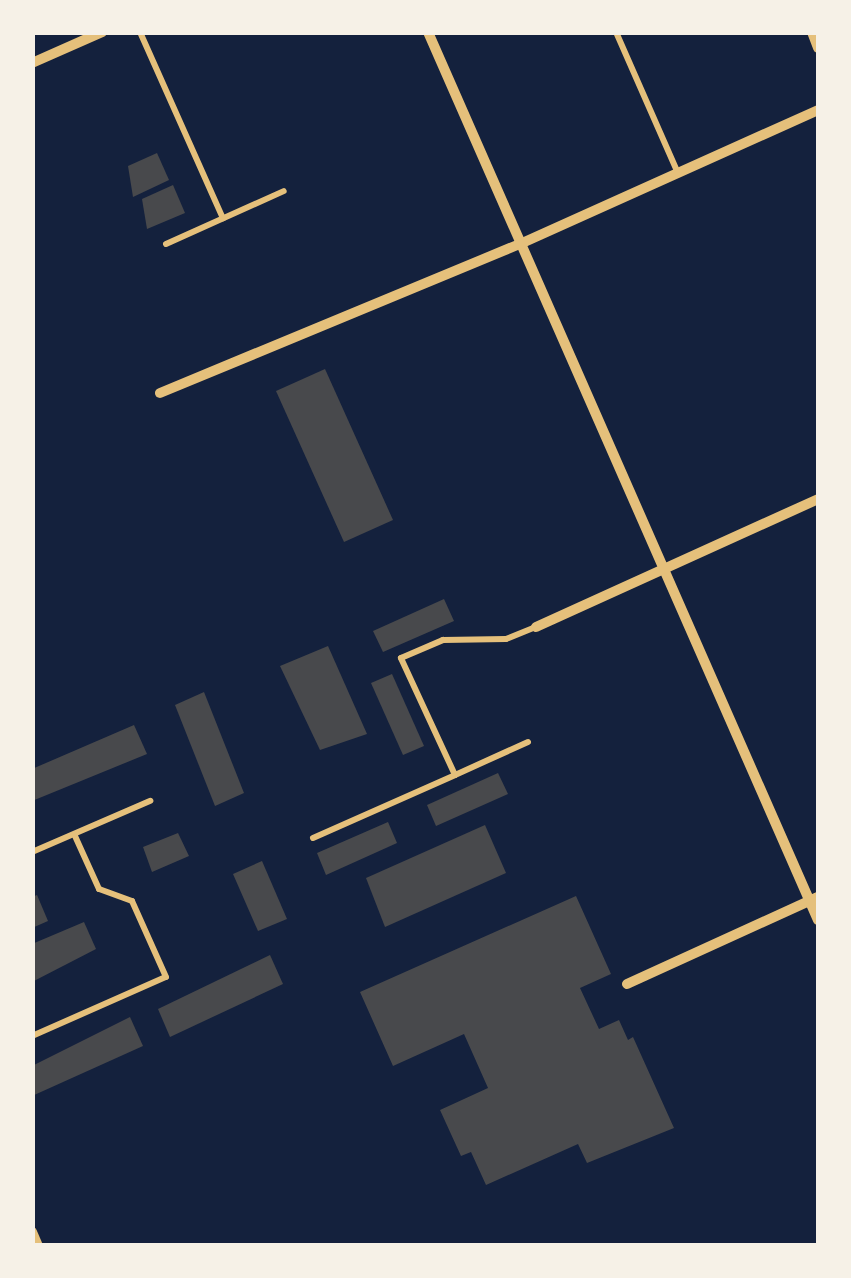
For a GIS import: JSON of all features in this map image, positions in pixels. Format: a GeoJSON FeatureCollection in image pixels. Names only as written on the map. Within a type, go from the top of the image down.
{"type":"FeatureCollection","features":[{"type":"Feature","properties":{"kind":"street"},"geometry":{"type":"LineString","coordinates":[[32,63],[102,32]]}},
{"type":"Feature","properties":{"kind":"street"},"geometry":{"type":"LineString","coordinates":[[428,32],[814,899],[818,920]]}},
{"type":"Feature","properties":{"kind":"street"},"geometry":{"type":"LineString","coordinates":[[812,32],[818,48]]}},
{"type":"Feature","properties":{"kind":"street"},"geometry":{"type":"LineString","coordinates":[[160,393],[520,244],[818,110]]}},
{"type":"Feature","properties":{"kind":"street"},"geometry":{"type":"LineString","coordinates":[[536,627],[818,499]]}},
{"type":"Feature","properties":{"kind":"street"},"geometry":{"type":"LineString","coordinates":[[627,984],[814,899]]}},
{"type":"Feature","properties":{"kind":"street"},"geometry":{"type":"LineString","coordinates":[[32,1232],[38,1246]]}},
{"type":"Feature","properties":{"kind":"lane"},"geometry":{"type":"LineString","coordinates":[[140,32],[222,218]]}},
{"type":"Feature","properties":{"kind":"lane"},"geometry":{"type":"LineString","coordinates":[[616,32],[678,173]]}},
{"type":"Feature","properties":{"kind":"lane"},"geometry":{"type":"LineString","coordinates":[[166,244],[284,191]]}},
{"type":"Feature","properties":{"kind":"lane"},"geometry":{"type":"LineString","coordinates":[[455,775],[401,658],[443,640],[506,639],[536,627]]}},
{"type":"Feature","properties":{"kind":"lane"},"geometry":{"type":"LineString","coordinates":[[313,838],[528,742]]}},
{"type":"Feature","properties":{"kind":"lane"},"geometry":{"type":"LineString","coordinates":[[32,852],[150,801]]}},
{"type":"Feature","properties":{"kind":"lane"},"geometry":{"type":"LineString","coordinates":[[32,1036],[166,977],[132,902],[99,890],[74,834]]}},
{"type":"Feature","properties":{"kind":"building"},"geometry":{"type":"Polygon","coordinates":[[[157,153],[169,180],[133,197],[128,166],[157,153]]]}},
{"type":"Feature","properties":{"kind":"building"},"geometry":{"type":"Polygon","coordinates":[[[173,185],[185,213],[147,229],[142,199],[173,185]]]}},
{"type":"Feature","properties":{"kind":"building"},"geometry":{"type":"Polygon","coordinates":[[[325,369],[393,520],[344,542],[276,391],[325,369]]]}},
{"type":"Feature","properties":{"kind":"building"},"geometry":{"type":"Polygon","coordinates":[[[444,599],[454,621],[383,652],[373,631],[444,599]]]}},
{"type":"Feature","properties":{"kind":"building"},"geometry":{"type":"Polygon","coordinates":[[[328,646],[367,734],[320,750],[280,666],[328,646]]]}},
{"type":"Feature","properties":{"kind":"building"},"geometry":{"type":"Polygon","coordinates":[[[392,674],[424,746],[403,755],[371,683],[392,674]]]}},
{"type":"Feature","properties":{"kind":"building"},"geometry":{"type":"Polygon","coordinates":[[[204,692],[244,793],[215,806],[175,705],[204,692]]]}},
{"type":"Feature","properties":{"kind":"building"},"geometry":{"type":"Polygon","coordinates":[[[134,725],[147,754],[32,801],[32,769],[134,725]]]}},
{"type":"Feature","properties":{"kind":"building"},"geometry":{"type":"Polygon","coordinates":[[[498,773],[508,794],[436,826],[427,805],[498,773]]]}},
{"type":"Feature","properties":{"kind":"building"},"geometry":{"type":"Polygon","coordinates":[[[388,822],[397,843],[326,875],[317,853],[388,822]]]}},
{"type":"Feature","properties":{"kind":"building"},"geometry":{"type":"Polygon","coordinates":[[[485,825],[506,873],[385,927],[366,878],[485,825]]]}},
{"type":"Feature","properties":{"kind":"building"},"geometry":{"type":"Polygon","coordinates":[[[178,833],[189,856],[152,872],[143,847],[178,833]]]}},
{"type":"Feature","properties":{"kind":"building"},"geometry":{"type":"Polygon","coordinates":[[[262,861],[287,919],[258,931],[233,874],[262,861]]]}},
{"type":"Feature","properties":{"kind":"building"},"geometry":{"type":"Polygon","coordinates":[[[37,895],[48,921],[32,928],[32,897],[37,895]]]}},
{"type":"Feature","properties":{"kind":"building"},"geometry":{"type":"Polygon","coordinates":[[[576,896],[611,974],[580,988],[599,1029],[619,1020],[628,1040],[633,1037],[674,1128],[587,1163],[578,1144],[486,1185],[471,1152],[461,1156],[440,1110],[488,1088],[464,1034],[393,1066],[360,992],[576,896]]]}},
{"type":"Feature","properties":{"kind":"building"},"geometry":{"type":"Polygon","coordinates":[[[84,922],[96,949],[32,982],[32,944],[84,922]]]}},
{"type":"Feature","properties":{"kind":"building"},"geometry":{"type":"Polygon","coordinates":[[[270,955],[283,984],[170,1037],[158,1009],[270,955]]]}},
{"type":"Feature","properties":{"kind":"building"},"geometry":{"type":"Polygon","coordinates":[[[130,1017],[143,1046],[32,1096],[32,1066],[130,1017]]]}}]}
